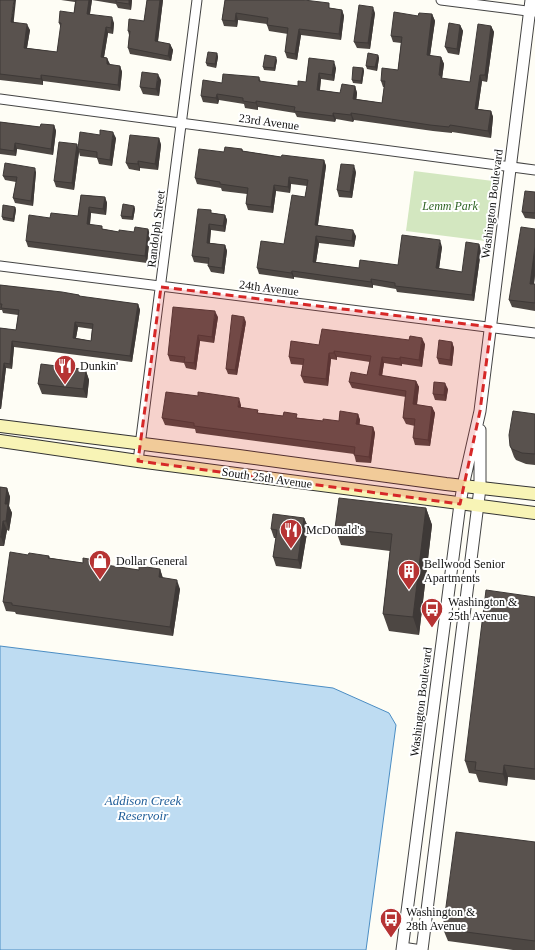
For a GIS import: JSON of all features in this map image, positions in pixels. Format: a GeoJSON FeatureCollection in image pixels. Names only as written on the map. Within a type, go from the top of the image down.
{"type":"FeatureCollection","features":[{"type":"Feature","properties":{"kind":"main road","name":"South 25th Avenue"},"geometry":{"type":"LineString","coordinates":[[0,426],[535,494]]}},
{"type":"Feature","properties":{"kind":"main road","name":"South 25th Avenue"},"geometry":{"type":"LineString","coordinates":[[0,441],[138,461],[535,513]]}},
{"type":"Feature","properties":{"kind":"main road"},"geometry":{"type":"LineString","coordinates":[[237,474],[239,456]]}},
{"type":"Feature","properties":{"kind":"street","name":"Randolph Street"},"geometry":{"type":"LineString","coordinates":[[138,461],[197,0]]}},
{"type":"Feature","properties":{"kind":"street"},"geometry":{"type":"LineString","coordinates":[[441,0],[532,12]]}},
{"type":"Feature","properties":{"kind":"street","name":"Washington Boulevard"},"geometry":{"type":"LineString","coordinates":[[402,949],[460,504],[480,411],[510,166],[532,12],[531,0]]}},
{"type":"Feature","properties":{"kind":"street","name":"23rd Avenue"},"geometry":{"type":"LineString","coordinates":[[0,99],[535,170]]}},
{"type":"Feature","properties":{"kind":"street","name":"24th Avenue"},"geometry":{"type":"LineString","coordinates":[[0,266],[535,333]]}},
{"type":"Feature","properties":{"kind":"street","name":"Washington Boulevard"},"geometry":{"type":"LineString","coordinates":[[422,950],[480,488],[480,411]]}},
{"type":"Feature","properties":{"kind":"street"},"geometry":{"type":"LineString","coordinates":[[402,949],[422,950]]}},
{"type":"Feature","properties":{"kind":"highlighted area"},"geometry":{"type":"Polygon","coordinates":[[[161,287],[491,327],[480,411],[460,504],[138,461],[161,287]]]}},
{"type":"Feature","properties":{"kind":"green space","name":"Lemm Park"},"geometry":{"type":"Polygon","coordinates":[[[414,171],[493,181],[485,241],[406,231],[414,171]]]}},
{"type":"Feature","properties":{"kind":"water","name":"Addison Creek Reservoir"},"geometry":{"type":"Polygon","coordinates":[[[0,646],[333,688],[389,713],[396,725],[366,950],[0,950],[0,646]]]}},
{"type":"Feature","properties":{"kind":"building"},"geometry":{"type":"Polygon","coordinates":[[[0,0],[14,0],[11,22],[27,24],[24,48],[57,52],[61,23],[59,23],[60,11],[74,13],[76,0],[89,0],[87,14],[112,17],[111,28],[106,27],[101,57],[107,58],[107,64],[120,66],[118,85],[41,75],[41,79],[0,74],[0,0]]]}},
{"type":"Feature","properties":{"kind":"building"},"geometry":{"type":"Polygon","coordinates":[[[116,0],[129,0],[129,4],[116,2],[116,0]]]}},
{"type":"Feature","properties":{"kind":"building"},"geometry":{"type":"Polygon","coordinates":[[[147,0],[160,0],[155,41],[170,44],[168,56],[128,48],[130,31],[128,31],[129,19],[144,21],[147,0]]]}},
{"type":"Feature","properties":{"kind":"building"},"geometry":{"type":"Polygon","coordinates":[[[225,0],[304,0],[329,3],[329,8],[342,10],[339,34],[299,29],[295,54],[285,52],[288,28],[267,25],[268,18],[236,13],[235,21],[222,20],[225,0]]]}},
{"type":"Feature","properties":{"kind":"building"},"geometry":{"type":"Polygon","coordinates":[[[359,5],[373,7],[368,43],[354,42],[359,5]]]}},
{"type":"Feature","properties":{"kind":"building"},"geometry":{"type":"Polygon","coordinates":[[[394,12],[418,16],[419,13],[432,14],[427,55],[441,57],[439,75],[441,78],[470,82],[478,24],[491,26],[485,75],[480,75],[475,109],[491,111],[488,131],[450,125],[449,127],[430,125],[351,113],[351,115],[333,113],[333,116],[294,111],[295,107],[256,101],[256,103],[243,101],[243,98],[217,94],[216,98],[201,96],[203,80],[222,83],[223,74],[259,77],[259,81],[298,86],[298,81],[306,82],[309,58],[334,61],[332,75],[319,73],[317,90],[340,93],[342,84],[355,86],[353,99],[382,103],[385,81],[381,81],[382,68],[398,70],[402,37],[391,36],[394,12]]]}},
{"type":"Feature","properties":{"kind":"building"},"geometry":{"type":"Polygon","coordinates":[[[449,23],[460,25],[457,49],[445,47],[449,23]]]}},
{"type":"Feature","properties":{"kind":"building"},"geometry":{"type":"Polygon","coordinates":[[[208,52],[217,53],[215,64],[206,63],[208,52]]]}},
{"type":"Feature","properties":{"kind":"building"},"geometry":{"type":"Polygon","coordinates":[[[368,53],[378,55],[375,67],[366,66],[368,53]]]}},
{"type":"Feature","properties":{"kind":"building"},"geometry":{"type":"Polygon","coordinates":[[[265,55],[276,57],[274,68],[263,67],[265,55]]]}},
{"type":"Feature","properties":{"kind":"building"},"geometry":{"type":"Polygon","coordinates":[[[353,67],[363,68],[361,81],[352,80],[353,67]]]}},
{"type":"Feature","properties":{"kind":"building"},"geometry":{"type":"Polygon","coordinates":[[[142,72],[158,74],[156,89],[140,87],[142,72]]]}},
{"type":"Feature","properties":{"kind":"building"},"geometry":{"type":"Polygon","coordinates":[[[0,122],[40,127],[41,124],[54,125],[51,149],[15,143],[14,151],[0,149],[0,122]]]}},
{"type":"Feature","properties":{"kind":"building"},"geometry":{"type":"Polygon","coordinates":[[[100,130],[113,132],[110,160],[97,158],[97,152],[78,149],[80,132],[100,135],[100,130]]]}},
{"type":"Feature","properties":{"kind":"building"},"geometry":{"type":"Polygon","coordinates":[[[130,135],[159,138],[155,164],[138,161],[138,164],[126,163],[130,135]]]}},
{"type":"Feature","properties":{"kind":"building"},"geometry":{"type":"Polygon","coordinates":[[[59,142],[77,144],[72,183],[54,181],[59,142]]]}},
{"type":"Feature","properties":{"kind":"building"},"geometry":{"type":"Polygon","coordinates":[[[225,147],[281,157],[282,155],[324,160],[315,225],[353,230],[352,241],[316,236],[313,262],[359,268],[360,260],[398,265],[402,235],[440,240],[436,268],[462,272],[466,242],[479,244],[472,295],[395,286],[395,283],[371,279],[371,282],[292,271],[291,273],[257,268],[261,241],[284,244],[292,195],[305,197],[308,180],[289,177],[288,187],[274,185],[271,207],[246,204],[248,188],[220,184],[220,182],[195,178],[199,149],[224,152],[225,147]]]}},
{"type":"Feature","properties":{"kind":"building"},"geometry":{"type":"Polygon","coordinates":[[[5,163],[35,168],[31,201],[13,198],[17,177],[3,176],[5,163]]]}},
{"type":"Feature","properties":{"kind":"building"},"geometry":{"type":"Polygon","coordinates":[[[341,164],[354,165],[350,192],[337,190],[341,164]]]}},
{"type":"Feature","properties":{"kind":"building"},"geometry":{"type":"Polygon","coordinates":[[[525,191],[535,192],[535,213],[522,212],[525,191]]]}},
{"type":"Feature","properties":{"kind":"building"},"geometry":{"type":"Polygon","coordinates":[[[81,195],[105,197],[103,209],[89,207],[87,224],[102,226],[102,229],[119,232],[119,230],[134,232],[135,227],[148,229],[145,256],[26,241],[29,215],[50,218],[51,213],[78,216],[81,195]]]}},
{"type":"Feature","properties":{"kind":"building"},"geometry":{"type":"Polygon","coordinates":[[[123,204],[134,206],[132,217],[121,216],[123,204]]]}},
{"type":"Feature","properties":{"kind":"building"},"geometry":{"type":"Polygon","coordinates":[[[3,205],[15,207],[13,219],[2,217],[3,205]]]}},
{"type":"Feature","properties":{"kind":"building"},"geometry":{"type":"Polygon","coordinates":[[[198,209],[211,210],[211,213],[225,215],[223,226],[209,224],[207,243],[225,245],[222,268],[208,266],[209,258],[192,256],[198,209]]]}},
{"type":"Feature","properties":{"kind":"building"},"geometry":{"type":"Polygon","coordinates":[[[521,227],[535,229],[535,247],[530,284],[535,284],[535,303],[509,300],[521,227]]]}},
{"type":"Feature","properties":{"kind":"building"},"geometry":{"type":"Polygon","coordinates":[[[0,285],[62,292],[79,296],[138,304],[130,356],[12,341],[10,364],[4,363],[0,395],[0,328],[16,330],[19,310],[1,308],[2,304],[0,304],[0,285]],[[75,322],[73,338],[91,341],[93,324],[75,322]]]}},
{"type":"Feature","properties":{"kind":"building"},"geometry":{"type":"Polygon","coordinates":[[[173,307],[215,311],[212,337],[198,335],[194,363],[184,362],[185,357],[168,355],[173,307]]]}},
{"type":"Feature","properties":{"kind":"building"},"geometry":{"type":"Polygon","coordinates":[[[232,315],[244,317],[235,370],[226,369],[232,315]]]}},
{"type":"Feature","properties":{"kind":"building"},"geometry":{"type":"Polygon","coordinates":[[[322,329],[409,340],[410,336],[422,338],[419,360],[400,357],[400,359],[382,357],[379,375],[416,381],[413,404],[432,407],[428,440],[413,438],[415,419],[403,418],[406,391],[349,382],[351,372],[367,375],[371,356],[334,351],[334,353],[329,353],[326,379],[301,376],[304,359],[289,357],[291,341],[319,345],[322,329]]]}},
{"type":"Feature","properties":{"kind":"building"},"geometry":{"type":"Polygon","coordinates":[[[439,340],[452,342],[450,360],[437,358],[439,340]]]}},
{"type":"Feature","properties":{"kind":"building"},"geometry":{"type":"Polygon","coordinates":[[[41,364],[81,369],[86,371],[83,389],[38,384],[41,364]]]}},
{"type":"Feature","properties":{"kind":"building"},"geometry":{"type":"Polygon","coordinates":[[[434,382],[445,383],[444,395],[433,394],[434,382]]]}},
{"type":"Feature","properties":{"kind":"building"},"geometry":{"type":"Polygon","coordinates":[[[166,392],[198,396],[198,392],[239,398],[238,407],[258,410],[257,413],[283,416],[284,412],[297,414],[296,418],[339,421],[340,411],[358,414],[356,424],[373,427],[369,457],[354,455],[355,447],[194,426],[194,423],[162,418],[166,392]]]}},
{"type":"Feature","properties":{"kind":"building"},"geometry":{"type":"Polygon","coordinates":[[[513,411],[535,414],[535,454],[522,453],[512,449],[510,446],[509,435],[513,411]]]}},
{"type":"Feature","properties":{"kind":"building"},"geometry":{"type":"Polygon","coordinates":[[[0,487],[7,488],[5,504],[8,504],[6,521],[3,521],[1,537],[0,537],[0,487]]]}},
{"type":"Feature","properties":{"kind":"building"},"geometry":{"type":"Polygon","coordinates":[[[339,498],[426,508],[413,617],[383,614],[392,534],[335,528],[339,498]]]}},
{"type":"Feature","properties":{"kind":"building","name":"McDonald's"},"geometry":{"type":"Polygon","coordinates":[[[273,514],[304,518],[298,560],[273,557],[277,530],[271,529],[273,514]]]}},
{"type":"Feature","properties":{"kind":"building"},"geometry":{"type":"Polygon","coordinates":[[[10,552],[49,556],[48,558],[83,563],[83,558],[106,562],[106,565],[139,570],[139,566],[160,569],[159,577],[177,580],[170,627],[12,605],[12,603],[3,602],[10,552]]]}},
{"type":"Feature","properties":{"kind":"building"},"geometry":{"type":"Polygon","coordinates":[[[486,590],[535,597],[535,769],[504,765],[503,774],[475,770],[476,762],[465,761],[486,590]]]}},
{"type":"Feature","properties":{"kind":"building"},"geometry":{"type":"Polygon","coordinates":[[[456,832],[535,842],[535,941],[443,929],[456,832]]]}},
{"type":"Feature","properties":{"kind":"place","name":"Dunkin'"},"geometry":{"type":"Point","coordinates":[65,386]}},
{"type":"Feature","properties":{"kind":"place","name":"McDonald's"},"geometry":{"type":"Point","coordinates":[291,550]}},
{"type":"Feature","properties":{"kind":"place","name":"Dollar General"},"geometry":{"type":"Point","coordinates":[100,580]}},
{"type":"Feature","properties":{"kind":"place","name":"Bellwood Senior Apartments"},"geometry":{"type":"Point","coordinates":[409,590]}},
{"type":"Feature","properties":{"kind":"place","name":"Washington & 25th Avenue"},"geometry":{"type":"Point","coordinates":[432,628]}},
{"type":"Feature","properties":{"kind":"place","name":"Washington & 28th Avenue"},"geometry":{"type":"Point","coordinates":[391,938]}}]}
